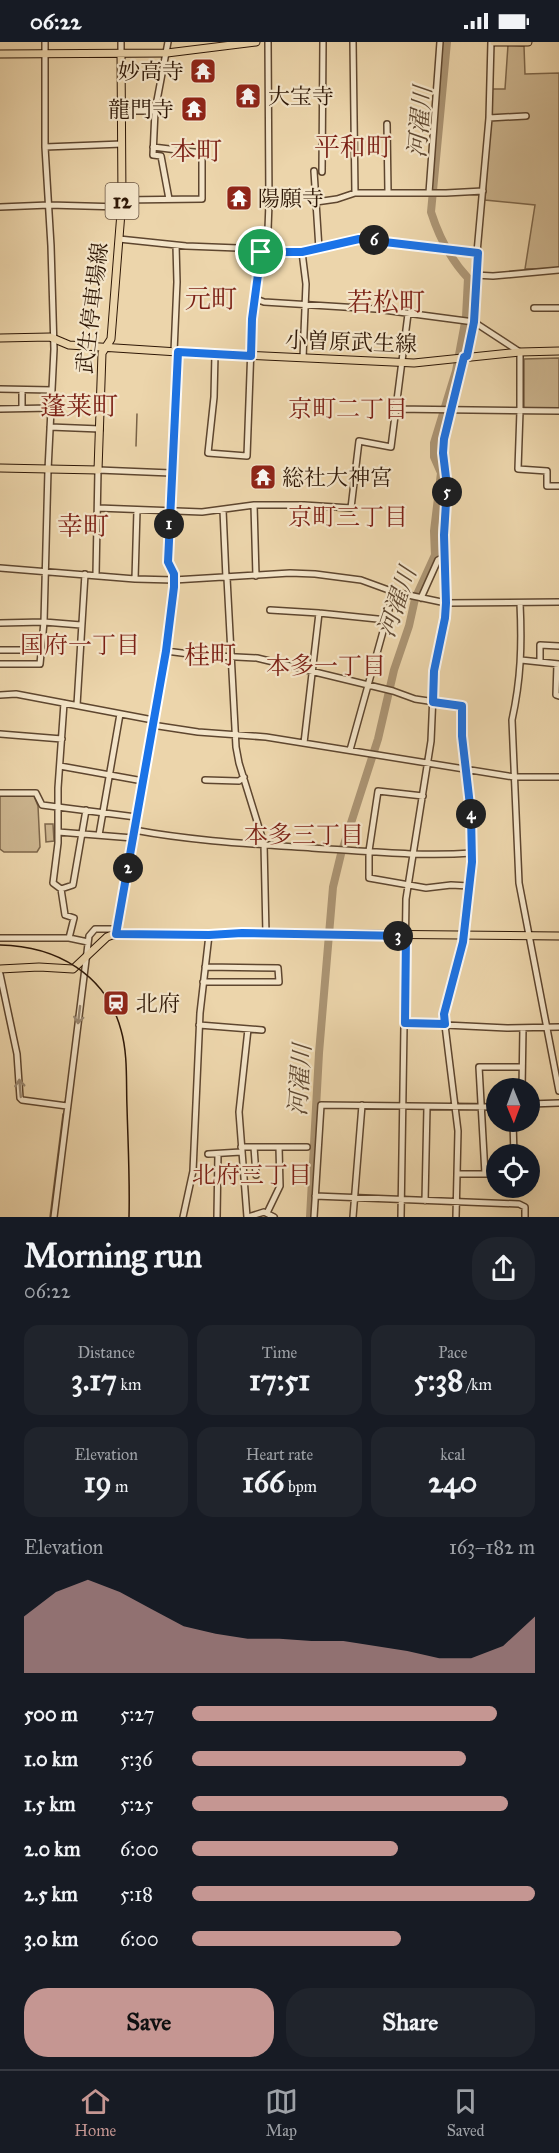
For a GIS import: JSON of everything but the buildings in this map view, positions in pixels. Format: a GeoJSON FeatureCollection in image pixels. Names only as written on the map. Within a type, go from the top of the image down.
{"type":"FeatureCollection","features":[{"type":"Feature","properties":{"kind":"main road"},"geometry":{"type":"LineString","coordinates":[[0,54],[167,53],[256,42]]}},
{"type":"Feature","properties":{"kind":"main road"},"geometry":{"type":"LineString","coordinates":[[493,42],[528,42]]}},
{"type":"Feature","properties":{"kind":"main road","name":"武生停車場線"},"geometry":{"type":"LineString","coordinates":[[98,470],[102,353],[111,339],[122,204],[121,53]]}},
{"type":"Feature","properties":{"kind":"main road","name":"小曽原武生線"},"geometry":{"type":"LineString","coordinates":[[0,338],[54,338],[69,345],[176,352],[426,363],[463,357],[559,351]]}},
{"type":"Feature","properties":{"kind":"main road"},"geometry":{"type":"LineString","coordinates":[[0,468],[98,470]]}},
{"type":"Feature","properties":{"kind":"main road"},"geometry":{"type":"LineString","coordinates":[[0,969],[39,967],[73,969],[107,937],[116,932],[209,935],[559,936]]}},
{"type":"Feature","properties":{"kind":"street"},"geometry":{"type":"LineString","coordinates":[[0,664],[40,664],[42,650],[54,338],[45,147],[45,42]]}},
{"type":"Feature","properties":{"kind":"street"},"geometry":{"type":"LineString","coordinates":[[121,42],[121,53]]}},
{"type":"Feature","properties":{"kind":"street"},"geometry":{"type":"LineString","coordinates":[[168,42],[155,111],[153,155],[161,156],[169,200]]}},
{"type":"Feature","properties":{"kind":"street"},"geometry":{"type":"LineString","coordinates":[[216,354],[208,453],[247,456],[252,319],[261,252],[268,229],[268,42]]}},
{"type":"Feature","properties":{"kind":"street"},"geometry":{"type":"LineString","coordinates":[[321,172],[323,42]]}},
{"type":"Feature","properties":{"kind":"street"},"geometry":{"type":"LineString","coordinates":[[353,42],[355,193]]}},
{"type":"Feature","properties":{"kind":"street"},"geometry":{"type":"LineString","coordinates":[[429,193],[440,42]]}},
{"type":"Feature","properties":{"kind":"street"},"geometry":{"type":"LineString","coordinates":[[401,1217],[406,899],[431,741],[434,671],[445,618],[444,557],[447,486],[443,453],[450,411],[474,322],[475,275],[489,118],[493,42]]}},
{"type":"Feature","properties":{"kind":"street"},"geometry":{"type":"LineString","coordinates":[[122,111],[155,111]]}},
{"type":"Feature","properties":{"kind":"street"},"geometry":{"type":"LineString","coordinates":[[489,118],[526,116]]}},
{"type":"Feature","properties":{"kind":"street"},"geometry":{"type":"LineString","coordinates":[[387,124],[388,192]]}},
{"type":"Feature","properties":{"kind":"street"},"geometry":{"type":"LineString","coordinates":[[45,147],[122,144]]}},
{"type":"Feature","properties":{"kind":"street"},"geometry":{"type":"LineString","coordinates":[[0,207],[122,204],[202,199],[202,153],[153,147]]}},
{"type":"Feature","properties":{"kind":"street"},"geometry":{"type":"LineString","coordinates":[[314,171],[319,249]]}},
{"type":"Feature","properties":{"kind":"street"},"geometry":{"type":"LineString","coordinates":[[316,202],[355,193],[483,191]]}},
{"type":"Feature","properties":{"kind":"street"},"geometry":{"type":"LineString","coordinates":[[119,239],[176,245],[230,247],[261,252],[302,252],[359,239],[478,253]]}},
{"type":"Feature","properties":{"kind":"street"},"geometry":{"type":"LineString","coordinates":[[54,1217],[88,942],[95,928],[116,932],[166,651],[174,580],[174,574],[168,562],[176,352],[176,245]]}},
{"type":"Feature","properties":{"kind":"street"},"geometry":{"type":"LineString","coordinates":[[302,252],[306,278],[303,358]]}},
{"type":"Feature","properties":{"kind":"street"},"geometry":{"type":"LineString","coordinates":[[475,275],[493,276],[559,270]]}},
{"type":"Feature","properties":{"kind":"street"},"geometry":{"type":"LineString","coordinates":[[256,299],[264,302],[376,309],[474,322],[520,352],[518,469],[547,471],[547,486],[559,486]]}},
{"type":"Feature","properties":{"kind":"street"},"geometry":{"type":"LineString","coordinates":[[534,308],[559,308]]}},
{"type":"Feature","properties":{"kind":"street"},"geometry":{"type":"LineString","coordinates":[[98,508],[170,512],[223,510],[254,505],[351,508],[359,441],[391,447],[408,314]]}},
{"type":"Feature","properties":{"kind":"street"},"geometry":{"type":"LineString","coordinates":[[0,389],[52,390]]}},
{"type":"Feature","properties":{"kind":"street"},"geometry":{"type":"LineString","coordinates":[[22,390],[22,408]]}},
{"type":"Feature","properties":{"kind":"street"},"geometry":{"type":"LineString","coordinates":[[0,409],[51,408]]}},
{"type":"Feature","properties":{"kind":"street"},"geometry":{"type":"LineString","coordinates":[[395,409],[559,411]]}},
{"type":"Feature","properties":{"kind":"street"},"geometry":{"type":"LineString","coordinates":[[50,427],[100,429]]}},
{"type":"Feature","properties":{"kind":"street"},"geometry":{"type":"LineString","coordinates":[[96,575],[98,470],[171,473]]}},
{"type":"Feature","properties":{"kind":"street"},"geometry":{"type":"LineString","coordinates":[[254,505],[256,576]]}},
{"type":"Feature","properties":{"kind":"street"},"geometry":{"type":"LineString","coordinates":[[135,579],[137,510]]}},
{"type":"Feature","properties":{"kind":"street"},"geometry":{"type":"LineString","coordinates":[[223,510],[235,735],[239,763],[264,844],[266,934]]}},
{"type":"Feature","properties":{"kind":"street"},"geometry":{"type":"LineString","coordinates":[[421,598],[438,560],[444,557]]}},
{"type":"Feature","properties":{"kind":"street"},"geometry":{"type":"LineString","coordinates":[[0,568],[174,580],[303,573],[362,580],[394,592],[446,603],[559,602]]}},
{"type":"Feature","properties":{"kind":"street"},"geometry":{"type":"LineString","coordinates":[[77,705],[84,574]]}},
{"type":"Feature","properties":{"kind":"street"},"geometry":{"type":"LineString","coordinates":[[350,750],[394,592]]}},
{"type":"Feature","properties":{"kind":"street"},"geometry":{"type":"LineString","coordinates":[[520,603],[521,660],[517,700],[512,720],[519,884],[559,1091]]}},
{"type":"Feature","properties":{"kind":"street"},"geometry":{"type":"LineString","coordinates":[[270,610],[387,620]]}},
{"type":"Feature","properties":{"kind":"street"},"geometry":{"type":"LineString","coordinates":[[304,743],[319,613]]}},
{"type":"Feature","properties":{"kind":"street"},"geometry":{"type":"LineString","coordinates":[[0,623],[44,622],[81,625]]}},
{"type":"Feature","properties":{"kind":"street"},"geometry":{"type":"LineString","coordinates":[[540,662],[540,645],[559,646]]}},
{"type":"Feature","properties":{"kind":"street"},"geometry":{"type":"LineString","coordinates":[[0,650],[42,650]]}},
{"type":"Feature","properties":{"kind":"street"},"geometry":{"type":"LineString","coordinates":[[166,651],[257,658],[369,685],[415,699],[462,706],[464,768],[471,814],[472,853],[464,936],[444,1014],[458,1137],[456,1217]]}},
{"type":"Feature","properties":{"kind":"street"},"geometry":{"type":"LineString","coordinates":[[521,660],[558,664],[556,696],[559,696]]}},
{"type":"Feature","properties":{"kind":"street"},"geometry":{"type":"LineString","coordinates":[[0,695],[16,694],[77,705],[153,723],[304,743],[514,777],[559,777]]}},
{"type":"Feature","properties":{"kind":"street"},"geometry":{"type":"LineString","coordinates":[[64,703],[57,806],[58,832],[53,882],[62,889],[65,915],[74,918],[69,938]]}},
{"type":"Feature","properties":{"kind":"street"},"geometry":{"type":"LineString","coordinates":[[99,835],[120,714]]}},
{"type":"Feature","properties":{"kind":"street"},"geometry":{"type":"LineString","coordinates":[[0,734],[62,738]]}},
{"type":"Feature","properties":{"kind":"street"},"geometry":{"type":"LineString","coordinates":[[60,766],[143,781]]}},
{"type":"Feature","properties":{"kind":"street"},"geometry":{"type":"LineString","coordinates":[[206,780],[239,781],[244,777]]}},
{"type":"Feature","properties":{"kind":"street"},"geometry":{"type":"LineString","coordinates":[[423,796],[378,791],[369,852],[369,878],[435,888],[451,885],[469,886]]}},
{"type":"Feature","properties":{"kind":"street"},"geometry":{"type":"LineString","coordinates":[[0,793],[36,793],[42,805],[136,817]]}},
{"type":"Feature","properties":{"kind":"street"},"geometry":{"type":"LineString","coordinates":[[62,889],[73,885],[86,810]]}},
{"type":"Feature","properties":{"kind":"street"},"geometry":{"type":"LineString","coordinates":[[134,830],[174,837],[369,852],[442,855],[472,853]]}},
{"type":"Feature","properties":{"kind":"street"},"geometry":{"type":"LineString","coordinates":[[58,832],[133,838]]}},
{"type":"Feature","properties":{"kind":"street"},"geometry":{"type":"LineString","coordinates":[[183,1217],[195,1156],[200,1025],[209,935]]}},
{"type":"Feature","properties":{"kind":"street"},"geometry":{"type":"LineString","coordinates":[[0,938],[69,938],[88,942]]}},
{"type":"Feature","properties":{"kind":"street"},"geometry":{"type":"LineString","coordinates":[[203,982],[279,982],[278,968],[205,968]]}},
{"type":"Feature","properties":{"kind":"street"},"geometry":{"type":"LineString","coordinates":[[73,969],[83,980]]}},
{"type":"Feature","properties":{"kind":"street"},"geometry":{"type":"LineString","coordinates":[[0,974],[17,1054],[20,1098],[67,1106]]}},
{"type":"Feature","properties":{"kind":"street"},"geometry":{"type":"LineString","coordinates":[[405,1023],[523,1028],[559,1027]]}},
{"type":"Feature","properties":{"kind":"street"},"geometry":{"type":"LineString","coordinates":[[200,1025],[262,1030]]}},
{"type":"Feature","properties":{"kind":"street"},"geometry":{"type":"LineString","coordinates":[[522,1078],[523,1028]]}},
{"type":"Feature","properties":{"kind":"street"},"geometry":{"type":"LineString","coordinates":[[248,1029],[239,1112],[247,1217],[261,1212],[274,1217]]}},
{"type":"Feature","properties":{"kind":"street"},"geometry":{"type":"LineString","coordinates":[[458,1174],[485,1174],[479,1067],[522,1067]]}},
{"type":"Feature","properties":{"kind":"street"},"geometry":{"type":"LineString","coordinates":[[540,1104],[559,1103]]}},
{"type":"Feature","properties":{"kind":"street"},"geometry":{"type":"LineString","coordinates":[[314,1217],[321,1105],[486,1107]]}},
{"type":"Feature","properties":{"kind":"street"},"geometry":{"type":"LineString","coordinates":[[353,1217],[362,1106]]}},
{"type":"Feature","properties":{"kind":"street"},"geometry":{"type":"LineString","coordinates":[[425,1200],[427,1107]]}},
{"type":"Feature","properties":{"kind":"street"},"geometry":{"type":"LineString","coordinates":[[254,1147],[256,1175]]}},
{"type":"Feature","properties":{"kind":"street"},"geometry":{"type":"LineString","coordinates":[[208,1154],[254,1147],[308,1147]]}},
{"type":"Feature","properties":{"kind":"street"},"geometry":{"type":"LineString","coordinates":[[267,1213],[280,1186],[279,1148]]}},
{"type":"Feature","properties":{"kind":"street"},"geometry":{"type":"LineString","coordinates":[[217,1217],[218,1154]]}},
{"type":"Feature","properties":{"kind":"street"},"geometry":{"type":"LineString","coordinates":[[315,1196],[519,1204],[525,1207],[525,1217]]}},
{"type":"Feature","properties":{"kind":"shaded area"},"geometry":{"type":"Polygon","coordinates":[[[508,45],[524,46],[525,74],[559,73],[559,269],[525,269],[535,205],[485,200],[492,89],[505,89],[508,45]]]}},
{"type":"Feature","properties":{"kind":"shaded area"},"geometry":{"type":"Polygon","coordinates":[[[559,358],[559,409],[526,409],[524,407],[524,359],[559,358]]]}},
{"type":"Feature","properties":{"kind":"shaded area"},"geometry":{"type":"Polygon","coordinates":[[[0,795],[34,796],[38,806],[40,847],[37,852],[4,852],[0,849],[0,795]]]}},
{"type":"Feature","properties":{"kind":"shaded area"},"geometry":{"type":"Polygon","coordinates":[[[45,824],[53,824],[54,841],[46,842],[45,824]]]}},
{"type":"Feature","properties":{"kind":"waterway","name":"河濯川"},"geometry":{"type":"LineString","coordinates":[[310,1217],[319,1053],[333,887],[341,854],[378,739],[394,670],[409,626],[415,599],[435,555],[434,531],[441,473],[434,457],[434,443],[456,371],[466,317],[468,278],[446,247],[431,212],[447,42]]}},
{"type":"Feature","properties":{"kind":"waterway"},"geometry":{"type":"LineString","coordinates":[[136,446],[137,414]]}},
{"type":"Feature","properties":{"kind":"waterway"},"geometry":{"type":"LineString","coordinates":[[50,1217],[63,1114]]}},
{"type":"Feature","properties":{"kind":"tram line"},"geometry":{"type":"LineString","coordinates":[[0,945],[40,951],[76,967],[104,993],[114,1010],[121,1030],[126,1058],[129,1217]]}},
{"type":"Feature","properties":{"kind":"place","name":"妙高寺"},"geometry":{"type":"Point","coordinates":[203,71]}},
{"type":"Feature","properties":{"kind":"place","name":"大宝寺"},"geometry":{"type":"Point","coordinates":[248,96]}},
{"type":"Feature","properties":{"kind":"place","name":"龍門寺"},"geometry":{"type":"Point","coordinates":[194,109]}},
{"type":"Feature","properties":{"kind":"place","name":"陽願寺"},"geometry":{"type":"Point","coordinates":[239,198]}},
{"type":"Feature","properties":{"kind":"place","name":"総社大神宮"},"geometry":{"type":"Point","coordinates":[263,477]}},
{"type":"Feature","properties":{"kind":"place","name":"北府"},"geometry":{"type":"Point","coordinates":[116,1003]}},
{"type":"Feature","properties":{"kind":"district","name":"平和町"},"geometry":{"type":"Point","coordinates":[353,147]}},
{"type":"Feature","properties":{"kind":"district","name":"本町"},"geometry":{"type":"Point","coordinates":[196,151]}},
{"type":"Feature","properties":{"kind":"district","name":"元町"},"geometry":{"type":"Point","coordinates":[211,299]}},
{"type":"Feature","properties":{"kind":"district","name":"若松町"},"geometry":{"type":"Point","coordinates":[386,302]}},
{"type":"Feature","properties":{"kind":"district","name":"蓬莱町"},"geometry":{"type":"Point","coordinates":[79,406]}},
{"type":"Feature","properties":{"kind":"district","name":"京町二丁目"},"geometry":{"type":"Point","coordinates":[348,409]}},
{"type":"Feature","properties":{"kind":"district","name":"京町三丁目"},"geometry":{"type":"Point","coordinates":[348,517]}},
{"type":"Feature","properties":{"kind":"district","name":"幸町"},"geometry":{"type":"Point","coordinates":[83,526]}},
{"type":"Feature","properties":{"kind":"district","name":"国府一丁目"},"geometry":{"type":"Point","coordinates":[80,645]}},
{"type":"Feature","properties":{"kind":"district","name":"桂町"},"geometry":{"type":"Point","coordinates":[210,655]}},
{"type":"Feature","properties":{"kind":"district","name":"本多一丁目"},"geometry":{"type":"Point","coordinates":[326,666]}},
{"type":"Feature","properties":{"kind":"district","name":"本多三丁目"},"geometry":{"type":"Point","coordinates":[304,835]}},
{"type":"Feature","properties":{"kind":"district","name":"北府三丁目"},"geometry":{"type":"Point","coordinates":[252,1175]}},
{"type":"Feature","properties":{"kind":"route"},"geometry":{"type":"LineString","coordinates":[[359,239],[478,253],[474,322],[467,356],[464,357],[456,393],[450,408],[444,439],[443,453],[447,486],[444,535],[446,603],[433,683],[433,702],[462,706],[464,768],[471,814],[472,862],[463,942],[444,1014],[445,1024],[405,1023],[406,936],[242,933],[116,934],[166,651],[174,587],[174,574],[168,562],[178,352],[251,356],[252,319],[261,252],[302,252],[359,239]]}}]}
